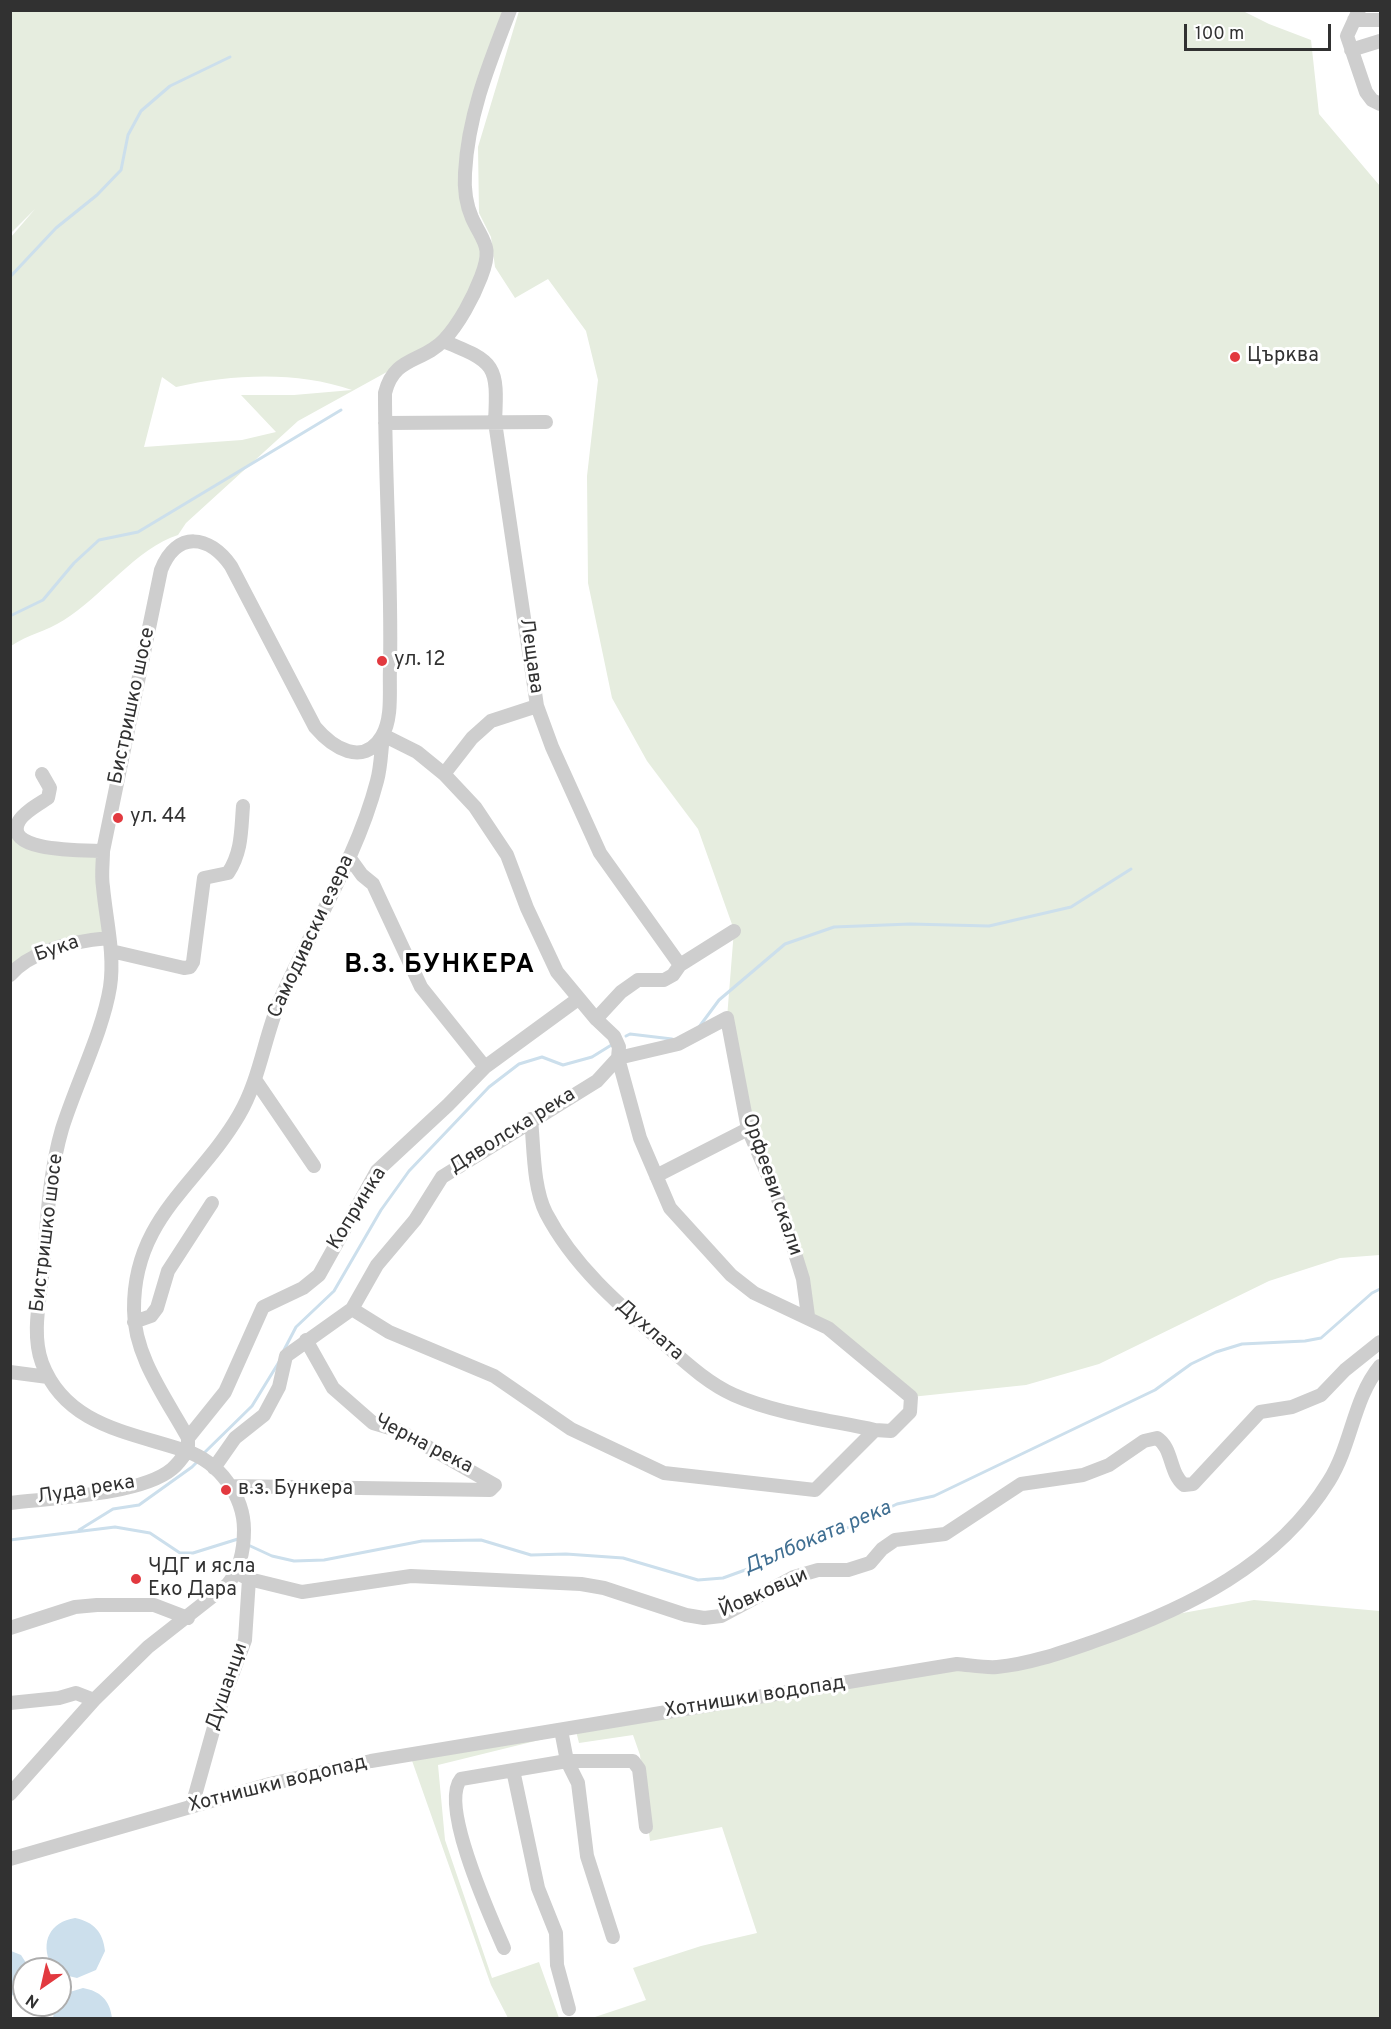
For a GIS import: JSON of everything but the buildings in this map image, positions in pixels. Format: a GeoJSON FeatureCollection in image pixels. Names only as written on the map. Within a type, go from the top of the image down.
{"type":"FeatureCollection","features":[{"type":"Feature","properties":{"kind":"street"},"geometry":{"type":"LineString","coordinates":[[352,1309],[389,1332],[494,1376],[571,1429],[664,1473],[815,1490],[875,1431],[891,1431],[910,1412],[911,1397],[828,1328],[808,1316],[754,1293],[730,1275],[670,1208],[640,1138],[618,1058],[619,1047],[614,1036],[596,1020],[557,972],[527,908],[507,855],[475,807],[444,774],[417,752],[383,735],[389,715],[390,641],[385,393],[388,382],[396,369],[443,341],[481,278],[488,253],[484,236],[473,220],[466,203],[465,174],[476,101],[510,10]]}},
{"type":"Feature","properties":{"kind":"street"},"geometry":{"type":"LineString","coordinates":[[1380,20],[1356,15],[1347,36],[1366,92],[1372,100],[1380,104]]}},
{"type":"Feature","properties":{"kind":"street"},"geometry":{"type":"LineString","coordinates":[[1351,50],[1380,41]]}},
{"type":"Feature","properties":{"kind":"street","name":"Лещава"},"geometry":{"type":"LineString","coordinates":[[443,341],[481,356],[492,371],[497,390],[495,423],[537,706],[552,747],[600,853],[680,965]]}},
{"type":"Feature","properties":{"kind":"street"},"geometry":{"type":"LineString","coordinates":[[385,423],[546,422]]}},
{"type":"Feature","properties":{"kind":"street","name":"Бистришко шосе"},"geometry":{"type":"LineString","coordinates":[[243,1576],[244,1514],[238,1497],[230,1485],[188,1444],[133,1437],[102,1425],[79,1412],[62,1396],[48,1377],[41,1360],[37,1325],[52,1173],[63,1127],[107,1001],[112,970],[102,884],[103,851],[158,584],[166,559],[182,544],[200,541],[221,552],[231,566],[315,727],[325,739],[345,752],[355,753],[375,745],[383,735]]}},
{"type":"Feature","properties":{"kind":"street"},"geometry":{"type":"LineString","coordinates":[[444,774],[472,738],[491,721],[537,706]]}},
{"type":"Feature","properties":{"kind":"street","name":"Самодивски езера"},"geometry":{"type":"LineString","coordinates":[[188,1444],[146,1362],[138,1341],[135,1322],[137,1281],[152,1235],[169,1206],[238,1117],[256,1081],[280,1000],[362,830],[378,779],[383,735]]}},
{"type":"Feature","properties":{"kind":"street"},"geometry":{"type":"LineString","coordinates":[[42,774],[50,788],[48,798],[17,824],[18,834],[24,843],[38,847],[103,851]]}},
{"type":"Feature","properties":{"kind":"street","name":"Бука"},"geometry":{"type":"LineString","coordinates":[[10,975],[21,963],[80,941],[110,944],[184,968],[190,967],[193,962],[204,878],[228,873],[236,860],[240,848],[243,806]]}},
{"type":"Feature","properties":{"kind":"street"},"geometry":{"type":"LineString","coordinates":[[349,857],[362,875],[374,884],[421,987],[485,1067]]}},
{"type":"Feature","properties":{"kind":"street"},"geometry":{"type":"LineString","coordinates":[[596,1020],[621,992],[638,980],[664,980],[673,975],[680,965],[734,931]]}},
{"type":"Feature","properties":{"kind":"street","name":"Копринка"},"geometry":{"type":"LineString","coordinates":[[188,1444],[225,1392],[264,1307],[303,1288],[319,1275],[377,1171],[485,1067],[578,999]]}},
{"type":"Feature","properties":{"kind":"street","name":"Орфееви скали"},"geometry":{"type":"LineString","coordinates":[[618,1058],[678,1044],[727,1018],[747,1129],[778,1199],[803,1279],[808,1316]]}},
{"type":"Feature","properties":{"kind":"street","name":"Дяволска река"},"geometry":{"type":"LineString","coordinates":[[214,1467],[235,1438],[264,1415],[279,1387],[286,1356],[352,1309],[377,1265],[415,1220],[442,1177],[531,1119],[597,1081],[618,1058]]}},
{"type":"Feature","properties":{"kind":"street"},"geometry":{"type":"LineString","coordinates":[[256,1081],[314,1166]]}},
{"type":"Feature","properties":{"kind":"street","name":"Духлата"},"geometry":{"type":"LineString","coordinates":[[531,1119],[538,1186],[545,1212],[572,1253],[610,1297],[702,1376],[732,1394],[755,1403],[875,1431]]}},
{"type":"Feature","properties":{"kind":"street"},"geometry":{"type":"LineString","coordinates":[[656,1176],[747,1129]]}},
{"type":"Feature","properties":{"kind":"street"},"geometry":{"type":"LineString","coordinates":[[135,1322],[151,1316],[157,1308],[168,1271],[212,1203]]}},
{"type":"Feature","properties":{"kind":"street","name":"Черна река"},"geometry":{"type":"LineString","coordinates":[[230,1485],[490,1490],[495,1485],[490,1480],[400,1431],[373,1423],[333,1388],[306,1340]]}},
{"type":"Feature","properties":{"kind":"street","name":"Йовковци"},"geometry":{"type":"LineString","coordinates":[[243,1576],[302,1592],[411,1576],[581,1584],[604,1588],[686,1615],[704,1618],[721,1616],[794,1577],[818,1570],[848,1570],[870,1563],[882,1549],[895,1540],[945,1534],[1021,1484],[1083,1475],[1109,1465],[1144,1441],[1157,1438],[1164,1443],[1178,1480],[1184,1485],[1193,1484],[1260,1412],[1292,1407],[1321,1395],[1345,1370],[1380,1342]]}},
{"type":"Feature","properties":{"kind":"street","name":"Хотнишки водопад"},"geometry":{"type":"LineString","coordinates":[[10,1859],[270,1784],[371,1761],[957,1664],[997,1667],[1060,1653],[1161,1617],[1232,1578],[1275,1544],[1307,1512],[1344,1455],[1362,1395],[1380,1366]]}},
{"type":"Feature","properties":{"kind":"street"},"geometry":{"type":"LineString","coordinates":[[10,1372],[48,1377]]}},
{"type":"Feature","properties":{"kind":"street","name":"Луда река"},"geometry":{"type":"LineString","coordinates":[[10,1503],[118,1489],[154,1479],[172,1469],[188,1444]]}},
{"type":"Feature","properties":{"kind":"street"},"geometry":{"type":"LineString","coordinates":[[10,1794],[94,1700],[148,1647],[243,1576]]}},
{"type":"Feature","properties":{"kind":"street","name":"Душанци"},"geometry":{"type":"LineString","coordinates":[[192,1806],[218,1713],[245,1640],[243,1576]]}},
{"type":"Feature","properties":{"kind":"street"},"geometry":{"type":"LineString","coordinates":[[10,1628],[75,1607],[98,1605],[154,1605],[188,1618]]}},
{"type":"Feature","properties":{"kind":"street"},"geometry":{"type":"LineString","coordinates":[[10,1703],[76,1693],[94,1700]]}},
{"type":"Feature","properties":{"kind":"street"},"geometry":{"type":"LineString","coordinates":[[561,1730],[567,1761],[579,1783],[587,1856],[613,1937]]}},
{"type":"Feature","properties":{"kind":"street"},"geometry":{"type":"LineString","coordinates":[[504,1948],[460,1835],[457,1788],[461,1779],[567,1761],[633,1761],[639,1769],[646,1827]]}},
{"type":"Feature","properties":{"kind":"street"},"geometry":{"type":"LineString","coordinates":[[513,1770],[538,1888],[556,1933],[557,1965],[568,2008]]}},
{"type":"Feature","properties":{"kind":"shaded area"},"geometry":{"type":"Polygon","coordinates":[[[1241,10],[1269,24],[1311,40],[1319,114],[1380,186],[1380,1255],[1340,1258],[1269,1281],[1099,1364],[1026,1385],[911,1397],[808,1316],[803,1279],[748,1129],[727,1018],[734,930],[698,829],[647,761],[612,698],[588,583],[587,476],[598,380],[586,331],[548,279],[515,298],[495,267],[491,237],[479,213],[478,147],[519,11],[1241,10]]]}},
{"type":"Feature","properties":{"kind":"shaded area"},"geometry":{"type":"Polygon","coordinates":[[[11,11],[510,11],[478,92],[465,174],[488,253],[443,341],[298,421],[186,523],[178,535],[148,550],[78,611],[11,646],[11,237],[35,209],[11,233],[11,11]],[[265,376],[220,379],[176,387],[162,377],[144,447],[242,440],[276,432],[241,395],[294,395],[352,390],[309,380],[265,376]]]}},
{"type":"Feature","properties":{"kind":"shaded area"},"geometry":{"type":"Polygon","coordinates":[[[11,835],[38,847],[103,851],[109,938],[21,963],[11,977],[11,835]]]}},
{"type":"Feature","properties":{"kind":"shaded area"},"geometry":{"type":"Polygon","coordinates":[[[1254,1600],[1380,1611],[1380,2018],[592,2018],[646,2000],[633,1968],[701,1946],[757,1933],[722,1827],[650,1841],[640,1755],[633,1735],[579,1743],[576,1731],[438,1765],[445,1840],[492,1978],[539,1962],[559,2018],[508,2018],[491,1985],[410,1755],[957,1664],[997,1667],[1161,1617],[1254,1600]]]}},
{"type":"Feature","properties":{"kind":"water"},"geometry":{"type":"Polygon","coordinates":[[[75,1918],[92,1925],[100,1933],[105,1951],[96,1970],[77,1978],[72,1977],[72,1957],[48,1957],[47,1941],[50,1934],[66,1920],[75,1918]]]}},
{"type":"Feature","properties":{"kind":"water"},"geometry":{"type":"Polygon","coordinates":[[[11,1951],[22,1957],[12,1957],[11,1996],[11,1951]]]}},
{"type":"Feature","properties":{"kind":"water"},"geometry":{"type":"Polygon","coordinates":[[[83,1988],[99,1994],[109,2006],[112,2018],[53,2018],[72,2017],[72,1991],[83,1988]]]}},
{"type":"Feature","properties":{"kind":"waterway"},"geometry":{"type":"LineString","coordinates":[[10,277],[56,228],[97,195],[121,170],[128,135],[141,111],[170,86],[230,57]]}},
{"type":"Feature","properties":{"kind":"waterway"},"geometry":{"type":"LineString","coordinates":[[10,616],[43,600],[74,563],[99,540],[138,532],[341,410]]}},
{"type":"Feature","properties":{"kind":"waterway"},"geometry":{"type":"LineString","coordinates":[[699,1027],[719,1000],[785,944],[834,927],[910,924],[989,926],[1071,907],[1131,869]]}},
{"type":"Feature","properties":{"kind":"waterway"},"geometry":{"type":"LineString","coordinates":[[626,1036],[630,1034],[672,1039]]}},
{"type":"Feature","properties":{"kind":"waterway"},"geometry":{"type":"LineString","coordinates":[[284,1350],[296,1327],[334,1291],[381,1210],[409,1171],[489,1087],[519,1064],[542,1057],[563,1065],[592,1057],[613,1044]]}},
{"type":"Feature","properties":{"kind":"waterway","name":"Дълбоката река"},"geometry":{"type":"LineString","coordinates":[[246,1544],[272,1556],[294,1561],[324,1560],[422,1541],[481,1540],[531,1555],[566,1554],[623,1558],[698,1580],[723,1578],[803,1549],[897,1504],[934,1496],[1155,1390],[1191,1364],[1216,1352],[1242,1344],[1321,1338],[1372,1293],[1380,1289]]}},
{"type":"Feature","properties":{"kind":"waterway"},"geometry":{"type":"LineString","coordinates":[[202,1455],[252,1406],[279,1362]]}},
{"type":"Feature","properties":{"kind":"waterway"},"geometry":{"type":"LineString","coordinates":[[79,1530],[113,1509],[139,1505],[198,1461]]}},
{"type":"Feature","properties":{"kind":"waterway","name":"Дълбоката река"},"geometry":{"type":"LineString","coordinates":[[10,1540],[115,1527],[150,1533],[180,1553],[193,1553],[238,1539]]}},
{"type":"Feature","properties":{"kind":"place","name":"Църква"},"geometry":{"type":"Point","coordinates":[1235,357]}},
{"type":"Feature","properties":{"kind":"place","name":"ул. 12"},"geometry":{"type":"Point","coordinates":[382,661]}},
{"type":"Feature","properties":{"kind":"place","name":"ул. 44"},"geometry":{"type":"Point","coordinates":[118,818]}},
{"type":"Feature","properties":{"kind":"place","name":"в.з. Бункера"},"geometry":{"type":"Point","coordinates":[226,1490]}},
{"type":"Feature","properties":{"kind":"place","name":"ЧДГ и ясла Еко Дара"},"geometry":{"type":"Point","coordinates":[136,1579]}},
{"type":"Feature","properties":{"kind":"district","name":"В.З. БУНКЕРА"},"geometry":{"type":"Point","coordinates":[440,967]}}]}
